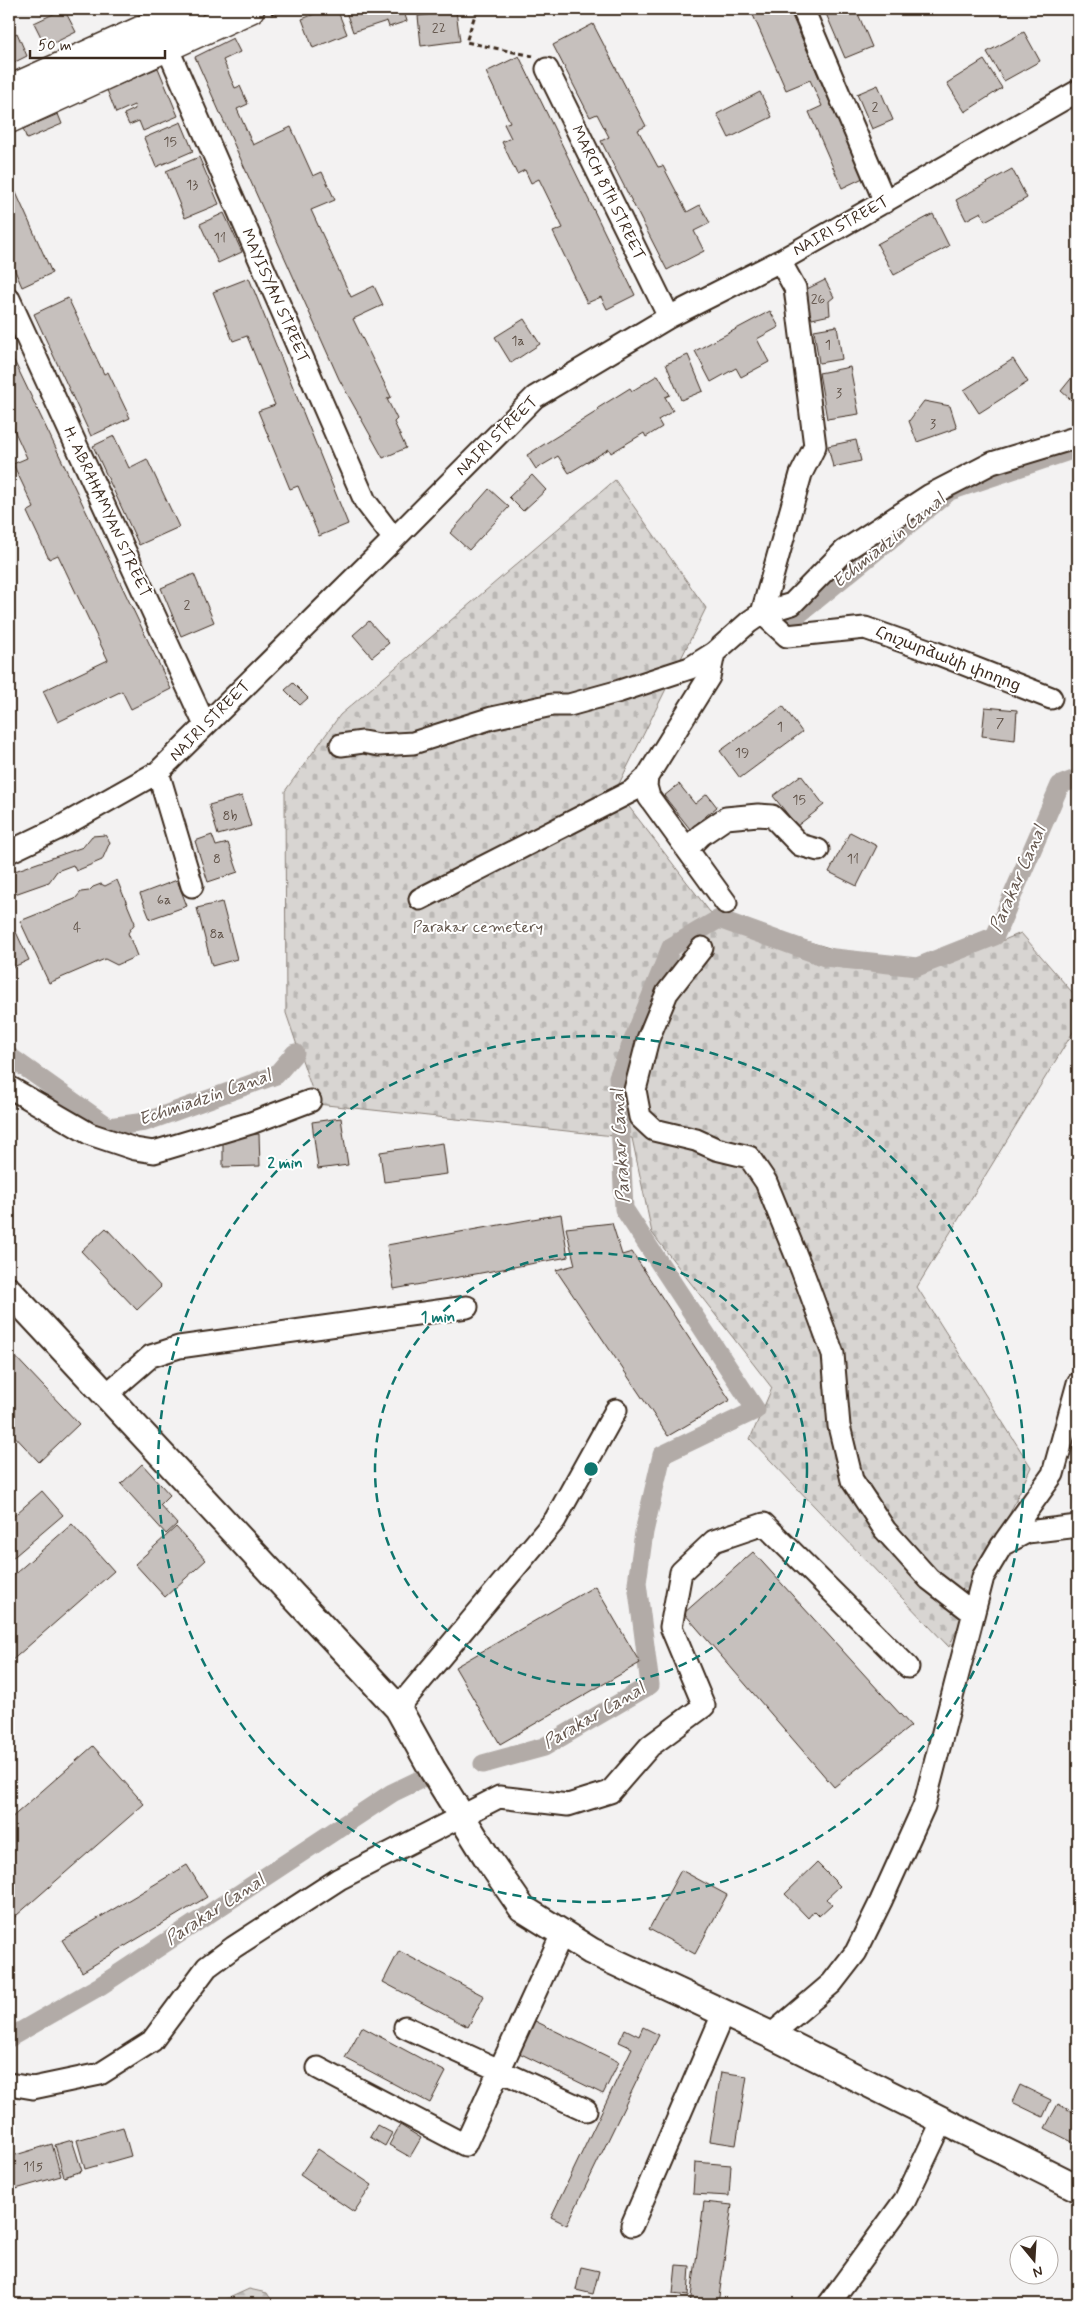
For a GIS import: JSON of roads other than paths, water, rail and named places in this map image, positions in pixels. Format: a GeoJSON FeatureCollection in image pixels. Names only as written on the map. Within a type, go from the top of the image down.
{"type":"FeatureCollection","features":[{"type":"Feature","properties":{"kind":"highway"},"geometry":{"type":"LineString","coordinates":[[9,119],[158,26],[189,9]]}},
{"type":"Feature","properties":{"kind":"highway"},"geometry":{"type":"LineString","coordinates":[[9,90],[158,26],[250,9]]}},
{"type":"Feature","properties":{"kind":"main road"},"geometry":{"type":"LineString","coordinates":[[9,1291],[398,1708],[432,1769],[522,1908],[591,1952],[771,2035],[1078,2188]]}},
{"type":"Feature","properties":{"kind":"street"},"geometry":{"type":"LineString","coordinates":[[802,9],[885,202]]}},
{"type":"Feature","properties":{"kind":"street","name":"MAYISYAN STREET"},"geometry":{"type":"LineString","coordinates":[[158,26],[364,501],[394,539]]}},
{"type":"Feature","properties":{"kind":"street","name":"MARCH 8TH STREET"},"geometry":{"type":"LineString","coordinates":[[547,69],[669,317]]}},
{"type":"Feature","properties":{"kind":"street","name":"NAIRI STREET"},"geometry":{"type":"LineString","coordinates":[[9,852],[57,829],[158,772],[535,397],[669,317],[780,261],[1078,92]]}},
{"type":"Feature","properties":{"kind":"street"},"geometry":{"type":"LineString","coordinates":[[762,614],[801,474],[815,446],[795,288],[780,261]]}},
{"type":"Feature","properties":{"kind":"street","name":"H. ABRAHAMYAN STREET"},"geometry":{"type":"LineString","coordinates":[[9,299],[205,725]]}},
{"type":"Feature","properties":{"kind":"street"},"geometry":{"type":"LineString","coordinates":[[341,745],[363,742],[379,745],[413,743],[492,718],[552,705],[569,705],[620,691],[690,668],[714,653],[749,622],[762,614],[792,604],[844,551],[930,495],[992,462],[1078,437]]}},
{"type":"Feature","properties":{"kind":"street","name":"Հուշարձանի փողոց"},"geometry":{"type":"LineString","coordinates":[[762,614],[787,636],[865,628],[936,653],[1051,698]]}},
{"type":"Feature","properties":{"kind":"street"},"geometry":{"type":"LineString","coordinates":[[420,900],[632,791],[647,777],[709,677],[714,653]]}},
{"type":"Feature","properties":{"kind":"street"},"geometry":{"type":"LineString","coordinates":[[158,772],[192,886]]}},
{"type":"Feature","properties":{"kind":"street"},"geometry":{"type":"LineString","coordinates":[[647,777],[646,786],[649,797],[726,903]]}},
{"type":"Feature","properties":{"kind":"street"},"geometry":{"type":"LineString","coordinates":[[687,849],[701,835],[726,818],[740,815],[758,815],[772,816],[800,845],[818,850]]}},
{"type":"Feature","properties":{"kind":"street"},"geometry":{"type":"LineString","coordinates":[[702,948],[667,993],[648,1039],[635,1090],[640,1117],[654,1130],[696,1140],[716,1149],[749,1157],[766,1182],[802,1270],[833,1354],[839,1426],[852,1480],[885,1530],[929,1579],[973,1612]]}},
{"type":"Feature","properties":{"kind":"street"},"geometry":{"type":"LineString","coordinates":[[9,1087],[90,1134],[135,1149],[154,1152],[251,1123],[310,1101]]}},
{"type":"Feature","properties":{"kind":"street"},"geometry":{"type":"LineString","coordinates":[[106,1395],[151,1356],[179,1346],[467,1308]]}},
{"type":"Feature","properties":{"kind":"street"},"geometry":{"type":"LineString","coordinates":[[771,2035],[832,1983],[856,1952],[881,1901],[924,1806],[983,1577],[1002,1545],[1053,1474],[1078,1383]]}},
{"type":"Feature","properties":{"kind":"street"},"geometry":{"type":"LineString","coordinates":[[398,1708],[555,1520],[616,1410]]}},
{"type":"Feature","properties":{"kind":"street"},"geometry":{"type":"LineString","coordinates":[[9,2084],[33,2088],[100,2074],[152,2041],[207,1968],[234,1946],[339,1879],[499,1797],[568,1804],[610,1792],[650,1746],[704,1706],[671,1627],[681,1572],[714,1541],[764,1524],[908,1667]]}},
{"type":"Feature","properties":{"kind":"street"},"geometry":{"type":"LineString","coordinates":[[1002,1545],[1027,1532],[1078,1526]]}},
{"type":"Feature","properties":{"kind":"street"},"geometry":{"type":"LineString","coordinates":[[318,2068],[465,2145],[562,1934]]}},
{"type":"Feature","properties":{"kind":"street"},"geometry":{"type":"LineString","coordinates":[[632,2225],[723,2014]]}},
{"type":"Feature","properties":{"kind":"street"},"geometry":{"type":"LineString","coordinates":[[405,2027],[499,2072],[586,2110]]}},
{"type":"Feature","properties":{"kind":"street"},"geometry":{"type":"LineString","coordinates":[[829,2304],[905,2200],[943,2120]]}},
{"type":"Feature","properties":{"kind":"waterway","name":"Echmiadzin Canal"},"geometry":{"type":"LineString","coordinates":[[793,619],[950,491],[1078,448]]}},
{"type":"Feature","properties":{"kind":"waterway","name":"Parakar Canal"},"geometry":{"type":"LineString","coordinates":[[483,1764],[544,1747],[650,1685],[637,1583],[644,1532],[662,1455],[756,1410],[624,1209],[618,1077],[671,947],[719,919],[825,957],[917,967],[995,936],[1060,785],[1078,778]]}},
{"type":"Feature","properties":{"kind":"waterway","name":"Echmiadzin Canal"},"geometry":{"type":"LineString","coordinates":[[9,1056],[109,1127],[145,1122],[276,1075],[295,1053]]}},
{"type":"Feature","properties":{"kind":"waterway","name":"Parakar Canal"},"geometry":{"type":"LineString","coordinates":[[9,2038],[100,1986],[392,1793],[419,1780]]}},
{"type":"Feature","properties":{"kind":"park label","name":"Parakar cemetery"},"geometry":{"type":"Point","coordinates":[478,927]}}]}
